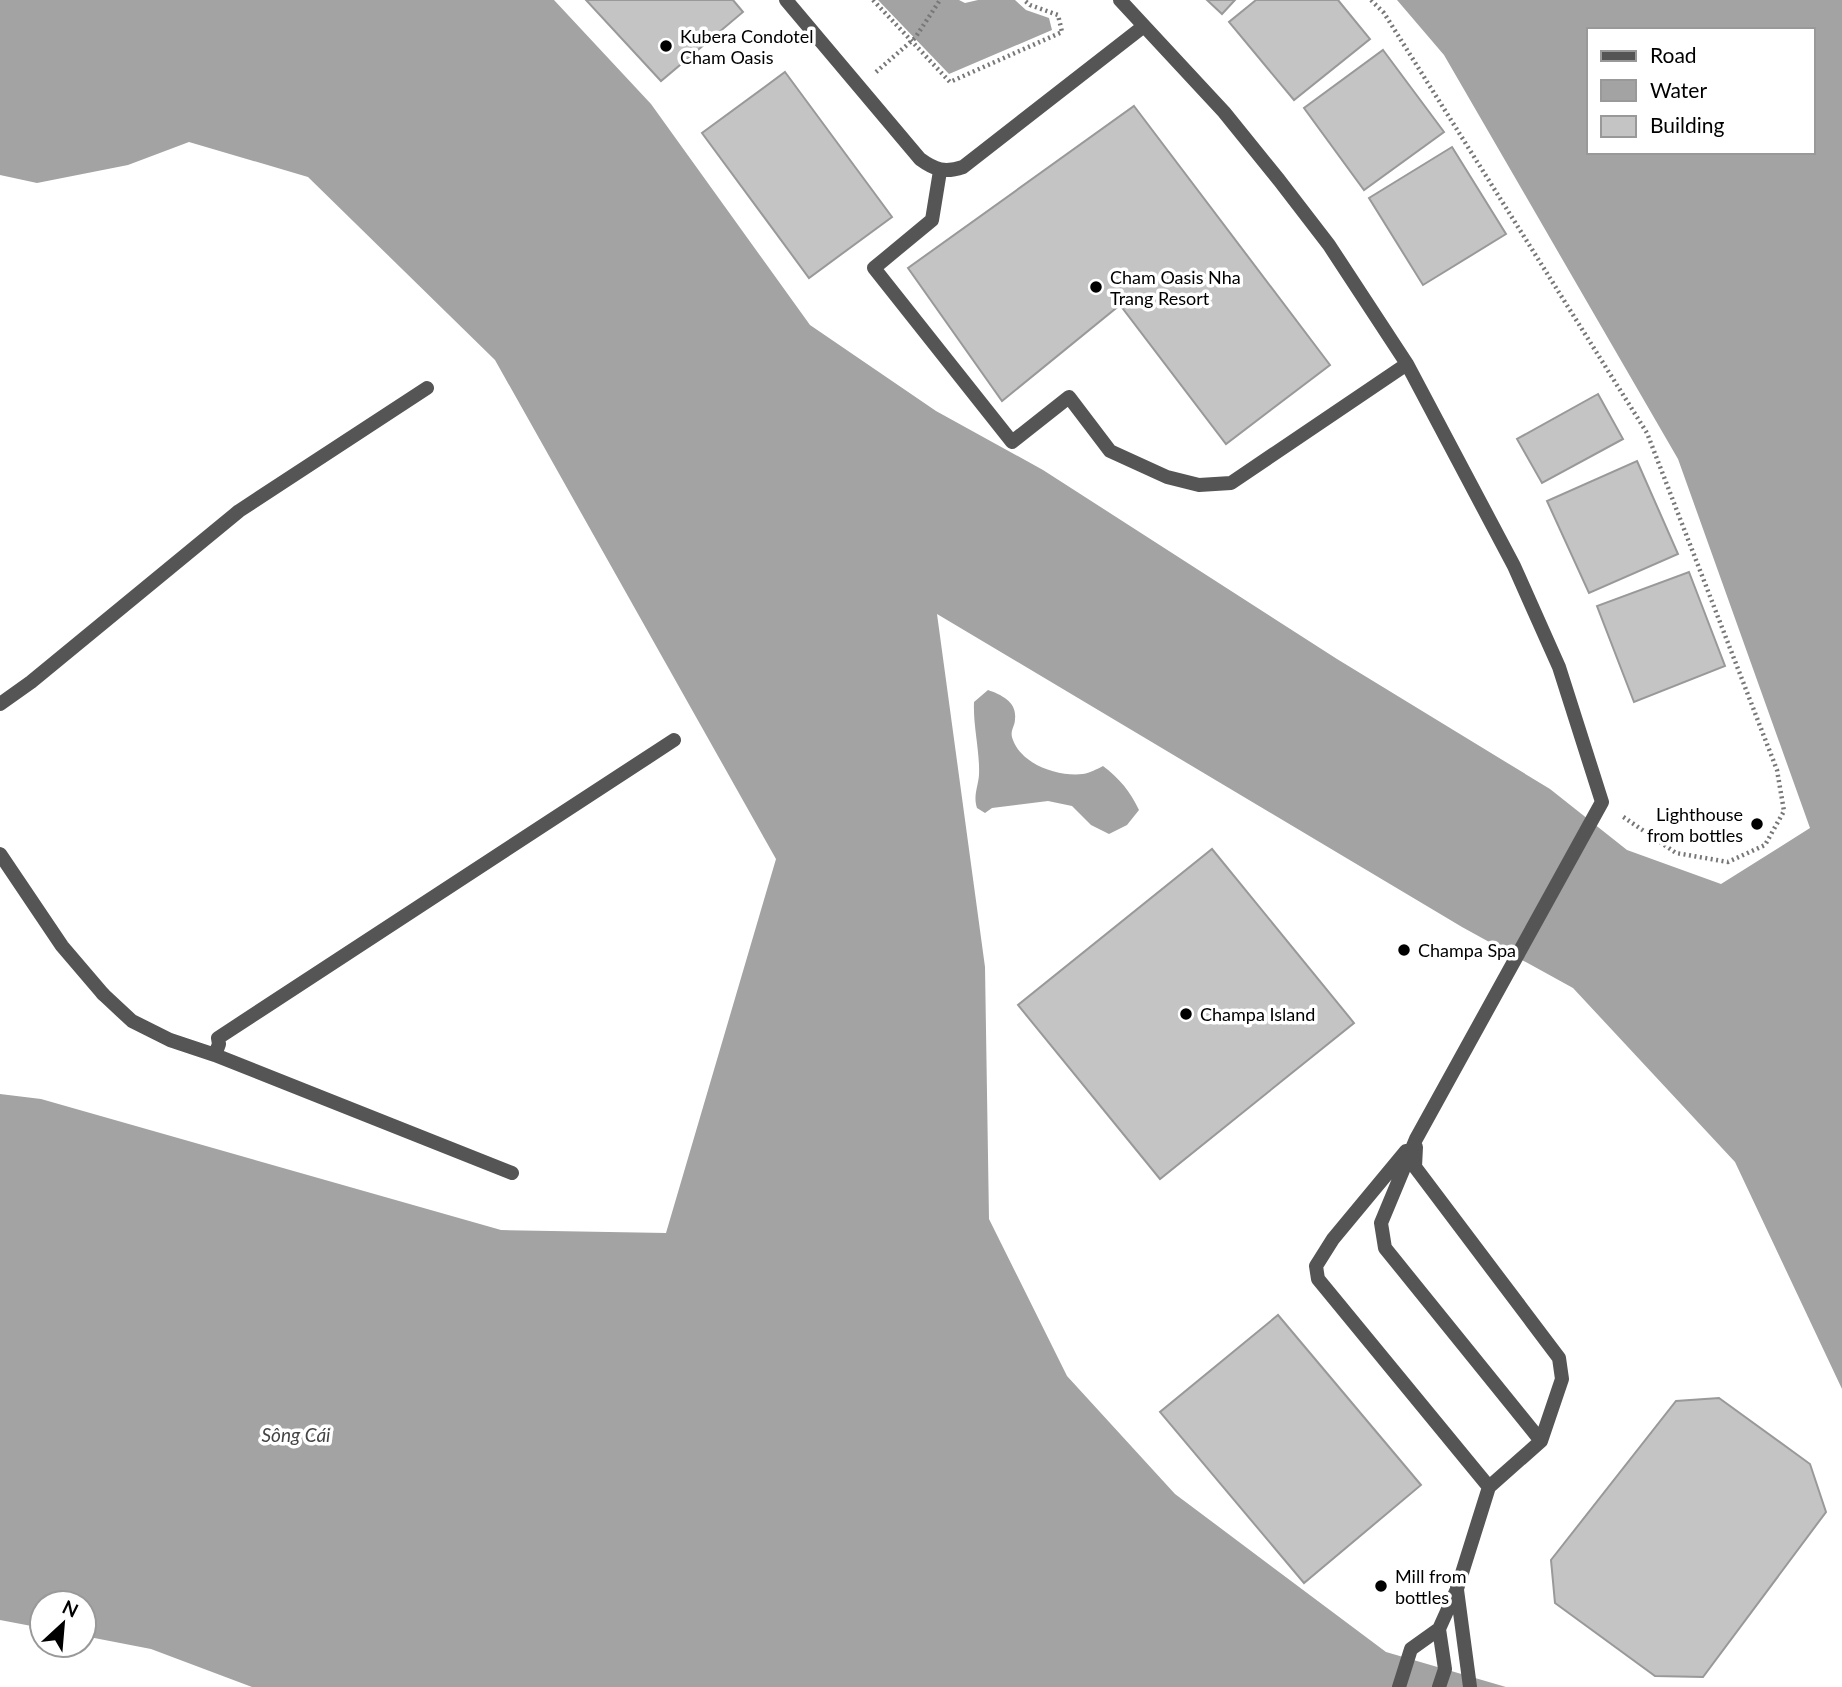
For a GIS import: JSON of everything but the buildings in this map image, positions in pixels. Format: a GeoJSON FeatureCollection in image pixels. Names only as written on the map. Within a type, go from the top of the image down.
{"type":"FeatureCollection","features":[{"type":"Feature","properties":{"kind":"street"},"geometry":{"type":"LineString","coordinates":[[786,0],[920,159],[940,171],[963,167],[1144,26]]}},
{"type":"Feature","properties":{"kind":"street"},"geometry":{"type":"LineString","coordinates":[[1120,0],[1224,112],[1279,180],[1329,245],[1407,364],[1525,591],[1559,667],[1602,802],[1416,1139],[1381,1223],[1385,1248],[1541,1441]]}},
{"type":"Feature","properties":{"kind":"street"},"geometry":{"type":"LineString","coordinates":[[940,171],[932,220],[874,268],[1012,442],[1069,397],[1110,451],[1167,477],[1199,485],[1231,483],[1407,364]]}},
{"type":"Feature","properties":{"kind":"street"},"geometry":{"type":"LineString","coordinates":[[0,704],[31,682],[239,511],[427,388]]}},
{"type":"Feature","properties":{"kind":"street"},"geometry":{"type":"LineString","coordinates":[[215,1055],[218,1038],[674,740]]}},
{"type":"Feature","properties":{"kind":"street"},"geometry":{"type":"LineString","coordinates":[[0,854],[62,946],[103,994],[132,1021],[170,1040],[215,1055],[512,1173]]}},
{"type":"Feature","properties":{"kind":"street"},"geometry":{"type":"LineString","coordinates":[[1399,1687],[1411,1649],[1439,1629],[1457,1589],[1489,1487],[1541,1441],[1562,1379],[1559,1358],[1415,1167],[1416,1139]]}},
{"type":"Feature","properties":{"kind":"street"},"geometry":{"type":"LineString","coordinates":[[1416,1139],[1333,1239],[1316,1266],[1318,1279],[1489,1487]]}},
{"type":"Feature","properties":{"kind":"street"},"geometry":{"type":"LineString","coordinates":[[1457,1589],[1470,1687]]}},
{"type":"Feature","properties":{"kind":"street"},"geometry":{"type":"LineString","coordinates":[[1439,1629],[1445,1669],[1439,1687]]}},
{"type":"Feature","properties":{"kind":"path"},"geometry":{"type":"LineString","coordinates":[[873,0],[950,82],[1062,32],[1058,15],[1030,5],[1024,0]]}},
{"type":"Feature","properties":{"kind":"path"},"geometry":{"type":"LineString","coordinates":[[859,87],[913,40],[940,0]]}},
{"type":"Feature","properties":{"kind":"path"},"geometry":{"type":"LineString","coordinates":[[1371,0],[1384,13],[1647,433],[1777,770],[1784,811],[1765,845],[1728,862],[1675,853],[1602,802]]}},
{"type":"Feature","properties":{"kind":"water","name":"Sông Cái"},"geometry":{"type":"Polygon","coordinates":[[[0,0],[554,0],[651,104],[810,325],[936,411],[1043,470],[1337,659],[1550,789],[1627,850],[1721,884],[1810,828],[1678,459],[1444,55],[1397,0],[1842,0],[1842,1389],[1735,1162],[1573,988],[1462,927],[937,614],[985,967],[989,1219],[1067,1376],[1175,1494],[1386,1652],[1506,1687],[252,1687],[151,1649],[98,1639],[98,1589],[28,1589],[28,1625],[0,1620],[0,1094],[41,1099],[501,1230],[666,1233],[776,859],[495,360],[308,177],[189,142],[128,165],[37,183],[0,175],[0,0]]]}},
{"type":"Feature","properties":{"kind":"water"},"geometry":{"type":"Polygon","coordinates":[[[878,0],[959,0],[965,3],[978,0],[1015,0],[1026,10],[1049,18],[1052,30],[949,74],[878,0]]]}},
{"type":"Feature","properties":{"kind":"water"},"geometry":{"type":"Polygon","coordinates":[[[988,690],[1003,697],[1014,708],[1013,740],[1024,756],[1033,763],[1042,768],[1073,774],[1088,773],[1103,766],[1115,776],[1139,810],[1127,825],[1109,834],[1091,825],[1072,806],[1048,801],[992,808],[985,813],[977,808],[979,766],[974,702],[988,690]]]}},
{"type":"Feature","properties":{"kind":"place","name":"Kubera Condotel Cham Oasis"},"geometry":{"type":"Point","coordinates":[666,46]}},
{"type":"Feature","properties":{"kind":"place","name":"Cham Oasis Nha Trang Resort"},"geometry":{"type":"Point","coordinates":[1096,287]}},
{"type":"Feature","properties":{"kind":"place","name":"Lighthouse from bottles"},"geometry":{"type":"Point","coordinates":[1757,824]}},
{"type":"Feature","properties":{"kind":"place","name":"Champa Spa"},"geometry":{"type":"Point","coordinates":[1404,950]}},
{"type":"Feature","properties":{"kind":"place","name":"Champa Island"},"geometry":{"type":"Point","coordinates":[1186,1014]}},
{"type":"Feature","properties":{"kind":"place","name":"Mill from bottles"},"geometry":{"type":"Point","coordinates":[1381,1586]}}]}
